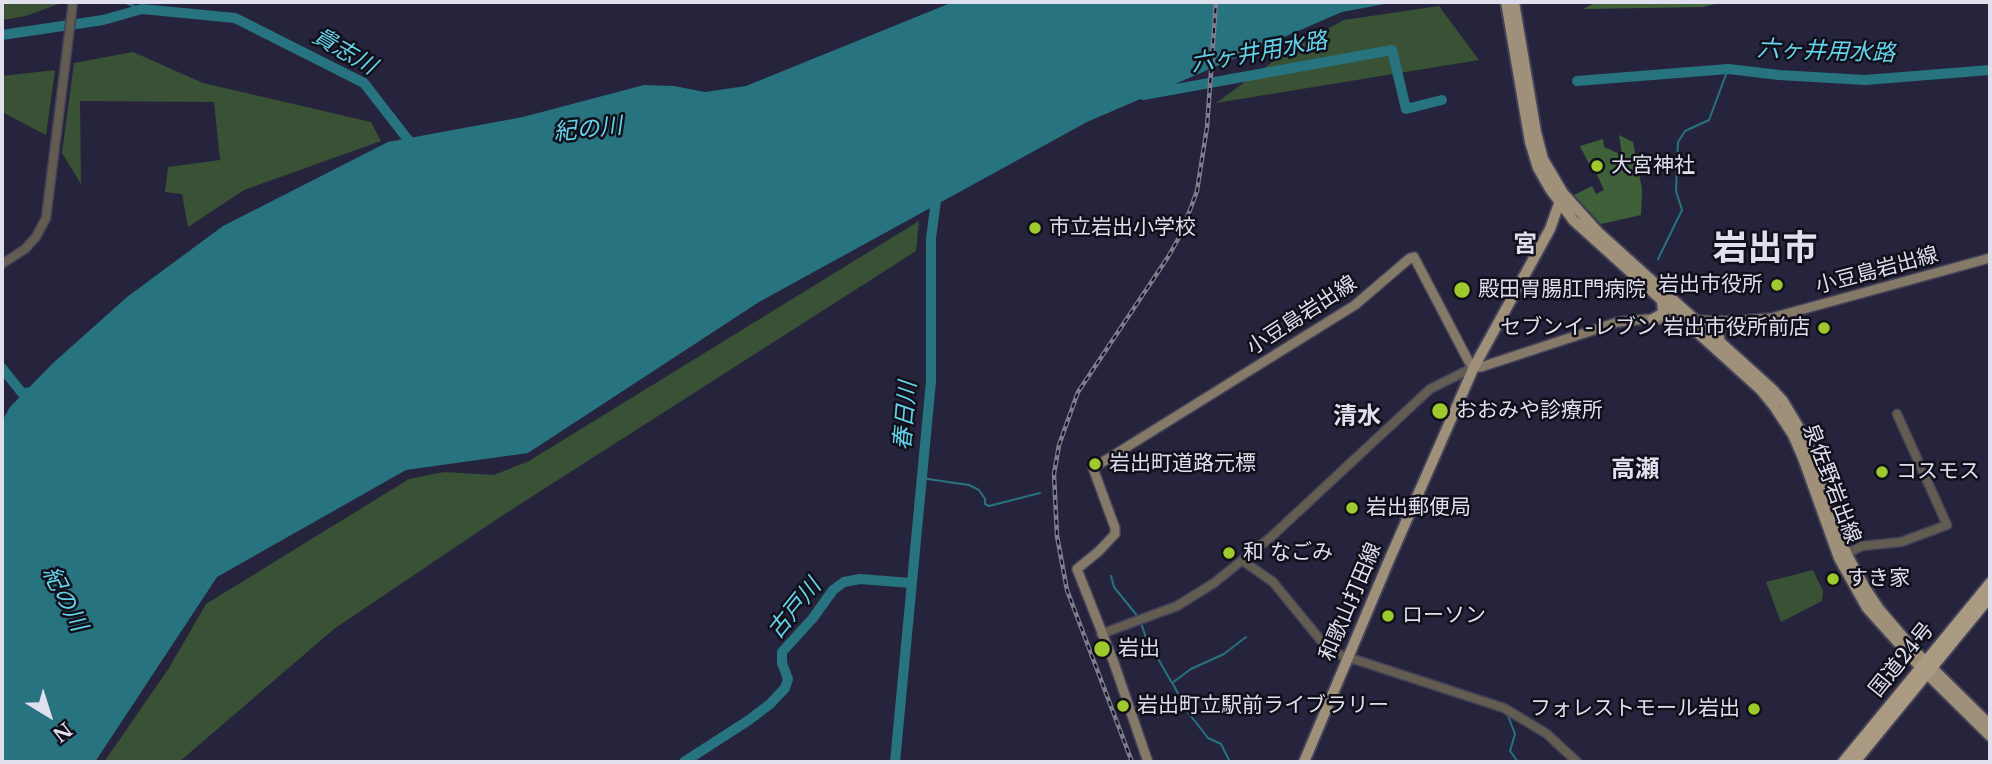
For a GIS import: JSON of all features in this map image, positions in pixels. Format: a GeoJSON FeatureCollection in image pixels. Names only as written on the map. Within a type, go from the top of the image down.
{"type":"FeatureCollection","features":[{"type":"Feature","properties":{"kind":"highway","name":"国道24号"},"geometry":{"type":"LineString","coordinates":[[1856,762],[1990,583]]}},
{"type":"Feature","properties":{"kind":"highway","name":"国道24号"},"geometry":{"type":"LineString","coordinates":[[1843,762],[1990,597]]}},
{"type":"Feature","properties":{"kind":"main road"},"geometry":{"type":"LineString","coordinates":[[1506,2],[1521,65]]}},
{"type":"Feature","properties":{"kind":"main road"},"geometry":{"type":"LineString","coordinates":[[1514,2],[1531,142],[1538,168],[1561,198]]}},
{"type":"Feature","properties":{"kind":"main road","name":"泉佐野岩出線"},"geometry":{"type":"LineString","coordinates":[[1561,198],[1591,237],[1662,301],[1720,343],[1771,388],[1793,415],[1812,454],[1843,556]]}},
{"type":"Feature","properties":{"kind":"main road","name":"泉佐野岩出線"},"geometry":{"type":"LineString","coordinates":[[1561,198],[1761,390],[1785,420],[1843,556],[1879,608],[1927,669],[1990,736]]}},
{"type":"Feature","properties":{"kind":"main road","name":"和歌山打田線"},"geometry":{"type":"LineString","coordinates":[[1304,762],[1474,367],[1550,229],[1561,198]]}},
{"type":"Feature","properties":{"kind":"main road","name":"小豆島岩出線"},"geometry":{"type":"LineString","coordinates":[[1101,634],[1077,569],[1115,534],[1093,468],[1355,305],[1410,258],[1414,257],[1474,367],[1481,367],[1618,321],[1731,321],[1771,318],[1990,258]]}},
{"type":"Feature","properties":{"kind":"main road"},"geometry":{"type":"LineString","coordinates":[[1653,319],[1663,313],[1662,301]]}},
{"type":"Feature","properties":{"kind":"main road"},"geometry":{"type":"LineString","coordinates":[[1720,343],[1717,338],[1721,326],[1731,321]]}},
{"type":"Feature","properties":{"kind":"main road"},"geometry":{"type":"LineString","coordinates":[[1101,634],[1114,663],[1148,762]]}},
{"type":"Feature","properties":{"kind":"main road","name":"泉佐野岩出線"},"geometry":{"type":"LineString","coordinates":[[1927,669],[1990,725]]}},
{"type":"Feature","properties":{"kind":"street"},"geometry":{"type":"LineString","coordinates":[[2,264],[25,249],[36,237],[46,218],[73,2]]}},
{"type":"Feature","properties":{"kind":"street"},"geometry":{"type":"LineString","coordinates":[[1101,634],[1183,603],[1214,583],[1243,561],[1430,388],[1474,367]]}},
{"type":"Feature","properties":{"kind":"street"},"geometry":{"type":"LineString","coordinates":[[1843,556],[1862,546],[1901,542],[1947,525],[1897,414]]}},
{"type":"Feature","properties":{"kind":"street"},"geometry":{"type":"LineString","coordinates":[[1243,561],[1273,582],[1323,643],[1335,653],[1504,708],[1547,734],[1577,762]]}},
{"type":"Feature","properties":{"kind":"shaded area"},"geometry":{"type":"Polygon","coordinates":[[[2,2],[64,2],[26,16],[2,20],[2,2]]]}},
{"type":"Feature","properties":{"kind":"shaded area"},"geometry":{"type":"Polygon","coordinates":[[[1597,2],[1724,2],[1703,7],[1583,9],[1597,2]]]}},
{"type":"Feature","properties":{"kind":"shaded area"},"geometry":{"type":"Polygon","coordinates":[[[1439,6],[1479,60],[1216,103],[1290,49],[1344,20],[1439,6]]]}},
{"type":"Feature","properties":{"kind":"shaded area"},"geometry":{"type":"Polygon","coordinates":[[[133,52],[203,83],[371,122],[381,141],[244,190],[188,227],[182,194],[165,192],[168,167],[220,160],[214,102],[80,101],[81,184],[62,153],[74,63],[133,52]]]}},
{"type":"Feature","properties":{"kind":"shaded area"},"geometry":{"type":"Polygon","coordinates":[[[55,70],[46,135],[2,112],[2,76],[55,70]]]}},
{"type":"Feature","properties":{"kind":"shaded area"},"geometry":{"type":"Polygon","coordinates":[[[1619,135],[1633,142],[1642,189],[1641,215],[1601,224],[1574,195],[1592,186],[1596,194],[1604,190],[1596,173],[1603,169],[1599,165],[1589,164],[1580,146],[1603,139],[1604,147],[1622,155],[1619,135]]]}},
{"type":"Feature","properties":{"kind":"shaded area"},"geometry":{"type":"Polygon","coordinates":[[[919,221],[916,251],[500,517],[334,629],[179,762],[104,762],[169,668],[206,604],[409,479],[444,472],[494,475],[529,461],[919,221]]]}},
{"type":"Feature","properties":{"kind":"shaded area"},"geometry":{"type":"Polygon","coordinates":[[[1813,570],[1823,591],[1822,601],[1781,622],[1766,582],[1813,570]]]}},
{"type":"Feature","properties":{"kind":"water","name":"紀の川"},"geometry":{"type":"Polygon","coordinates":[[[953,2],[1395,2],[1342,12],[1087,122],[759,302],[528,453],[406,470],[217,577],[95,762],[2,762],[2,421],[10,407],[52,364],[127,297],[223,226],[388,142],[523,117],[644,85],[674,86],[705,92],[746,86],[953,2]]]}},
{"type":"Feature","properties":{"kind":"waterway"},"geometry":{"type":"LineString","coordinates":[[123,2],[142,9]]}},
{"type":"Feature","properties":{"kind":"waterway","name":"貴志川"},"geometry":{"type":"LineString","coordinates":[[2,35],[103,20],[142,9],[235,18],[364,83],[416,150]]}},
{"type":"Feature","properties":{"kind":"waterway","name":"六ヶ井用水路"},"geometry":{"type":"LineString","coordinates":[[1143,95],[1392,50],[1406,109],[1442,100]]}},
{"type":"Feature","properties":{"kind":"waterway"},"geometry":{"type":"LineString","coordinates":[[1658,259],[1682,210],[1676,191],[1678,142],[1685,131],[1709,120],[1728,69]]}},
{"type":"Feature","properties":{"kind":"waterway","name":"六ヶ井用水路"},"geometry":{"type":"LineString","coordinates":[[1577,81],[1728,69],[1865,80],[1990,70]]}},
{"type":"Feature","properties":{"kind":"waterway","name":"春日川"},"geometry":{"type":"LineString","coordinates":[[895,762],[931,381],[931,238],[937,193]]}},
{"type":"Feature","properties":{"kind":"waterway"},"geometry":{"type":"LineString","coordinates":[[2,368],[22,393],[35,392]]}},
{"type":"Feature","properties":{"kind":"waterway"},"geometry":{"type":"LineString","coordinates":[[921,478],[969,485],[979,490],[985,504],[989,506],[1040,493]]}},
{"type":"Feature","properties":{"kind":"waterway"},"geometry":{"type":"LineString","coordinates":[[1111,576],[1114,587],[1139,618]]}},
{"type":"Feature","properties":{"kind":"waterway","name":"古戸川"},"geometry":{"type":"LineString","coordinates":[[684,762],[749,720],[785,688],[788,679],[782,663],[782,652],[813,618],[833,590],[844,582],[860,579],[911,583]]}},
{"type":"Feature","properties":{"kind":"waterway"},"geometry":{"type":"LineString","coordinates":[[1141,623],[1146,638],[1172,683],[1191,669],[1224,654],[1246,637]]}},
{"type":"Feature","properties":{"kind":"waterway"},"geometry":{"type":"LineString","coordinates":[[1173,684],[1187,711],[1208,738],[1221,744],[1230,762]]}},
{"type":"Feature","properties":{"kind":"waterway"},"geometry":{"type":"LineString","coordinates":[[1508,716],[1515,734],[1510,751],[1518,762]]}},
{"type":"Feature","properties":{"kind":"waterway"},"geometry":{"type":"LineString","coordinates":[[1391,761],[1395,762]]}},
{"type":"Feature","properties":{"kind":"railway"},"geometry":{"type":"LineString","coordinates":[[1132,762],[1067,590],[1057,536],[1054,474],[1059,445],[1078,392],[1168,257],[1181,234],[1197,191],[1207,127],[1216,2]]}},
{"type":"Feature","properties":{"kind":"place","name":"大宮神社"},"geometry":{"type":"Point","coordinates":[1597,166]}},
{"type":"Feature","properties":{"kind":"place","name":"市立岩出小学校"},"geometry":{"type":"Point","coordinates":[1035,228]}},
{"type":"Feature","properties":{"kind":"place","name":"岩出市役所"},"geometry":{"type":"Point","coordinates":[1777,285]}},
{"type":"Feature","properties":{"kind":"place","name":"殿田胃腸肛門病院"},"geometry":{"type":"Point","coordinates":[1462,290]}},
{"type":"Feature","properties":{"kind":"place","name":"セブンイ-レブン 岩出市役所前店"},"geometry":{"type":"Point","coordinates":[1824,328]}},
{"type":"Feature","properties":{"kind":"place","name":"おおみや診療所"},"geometry":{"type":"Point","coordinates":[1440,411]}},
{"type":"Feature","properties":{"kind":"place","name":"岩出町道路元標"},"geometry":{"type":"Point","coordinates":[1095,464]}},
{"type":"Feature","properties":{"kind":"place","name":"コスモス"},"geometry":{"type":"Point","coordinates":[1882,472]}},
{"type":"Feature","properties":{"kind":"place","name":"岩出郵便局"},"geometry":{"type":"Point","coordinates":[1352,508]}},
{"type":"Feature","properties":{"kind":"place","name":"和 なごみ"},"geometry":{"type":"Point","coordinates":[1229,553]}},
{"type":"Feature","properties":{"kind":"place","name":"すき家"},"geometry":{"type":"Point","coordinates":[1833,579]}},
{"type":"Feature","properties":{"kind":"place","name":"ローソン"},"geometry":{"type":"Point","coordinates":[1388,616]}},
{"type":"Feature","properties":{"kind":"place","name":"岩出"},"geometry":{"type":"Point","coordinates":[1102,649]}},
{"type":"Feature","properties":{"kind":"place","name":"岩出町立駅前ライブラリー"},"geometry":{"type":"Point","coordinates":[1123,706]}},
{"type":"Feature","properties":{"kind":"place","name":"フォレストモール岩出"},"geometry":{"type":"Point","coordinates":[1754,709]}},
{"type":"Feature","properties":{"kind":"district","name":"宮"},"geometry":{"type":"Point","coordinates":[1525,245]}},
{"type":"Feature","properties":{"kind":"district","name":"岩出市"},"geometry":{"type":"Point","coordinates":[1765,250]}},
{"type":"Feature","properties":{"kind":"district","name":"清水"},"geometry":{"type":"Point","coordinates":[1357,417]}},
{"type":"Feature","properties":{"kind":"district","name":"高瀬"},"geometry":{"type":"Point","coordinates":[1635,470]}}]}
